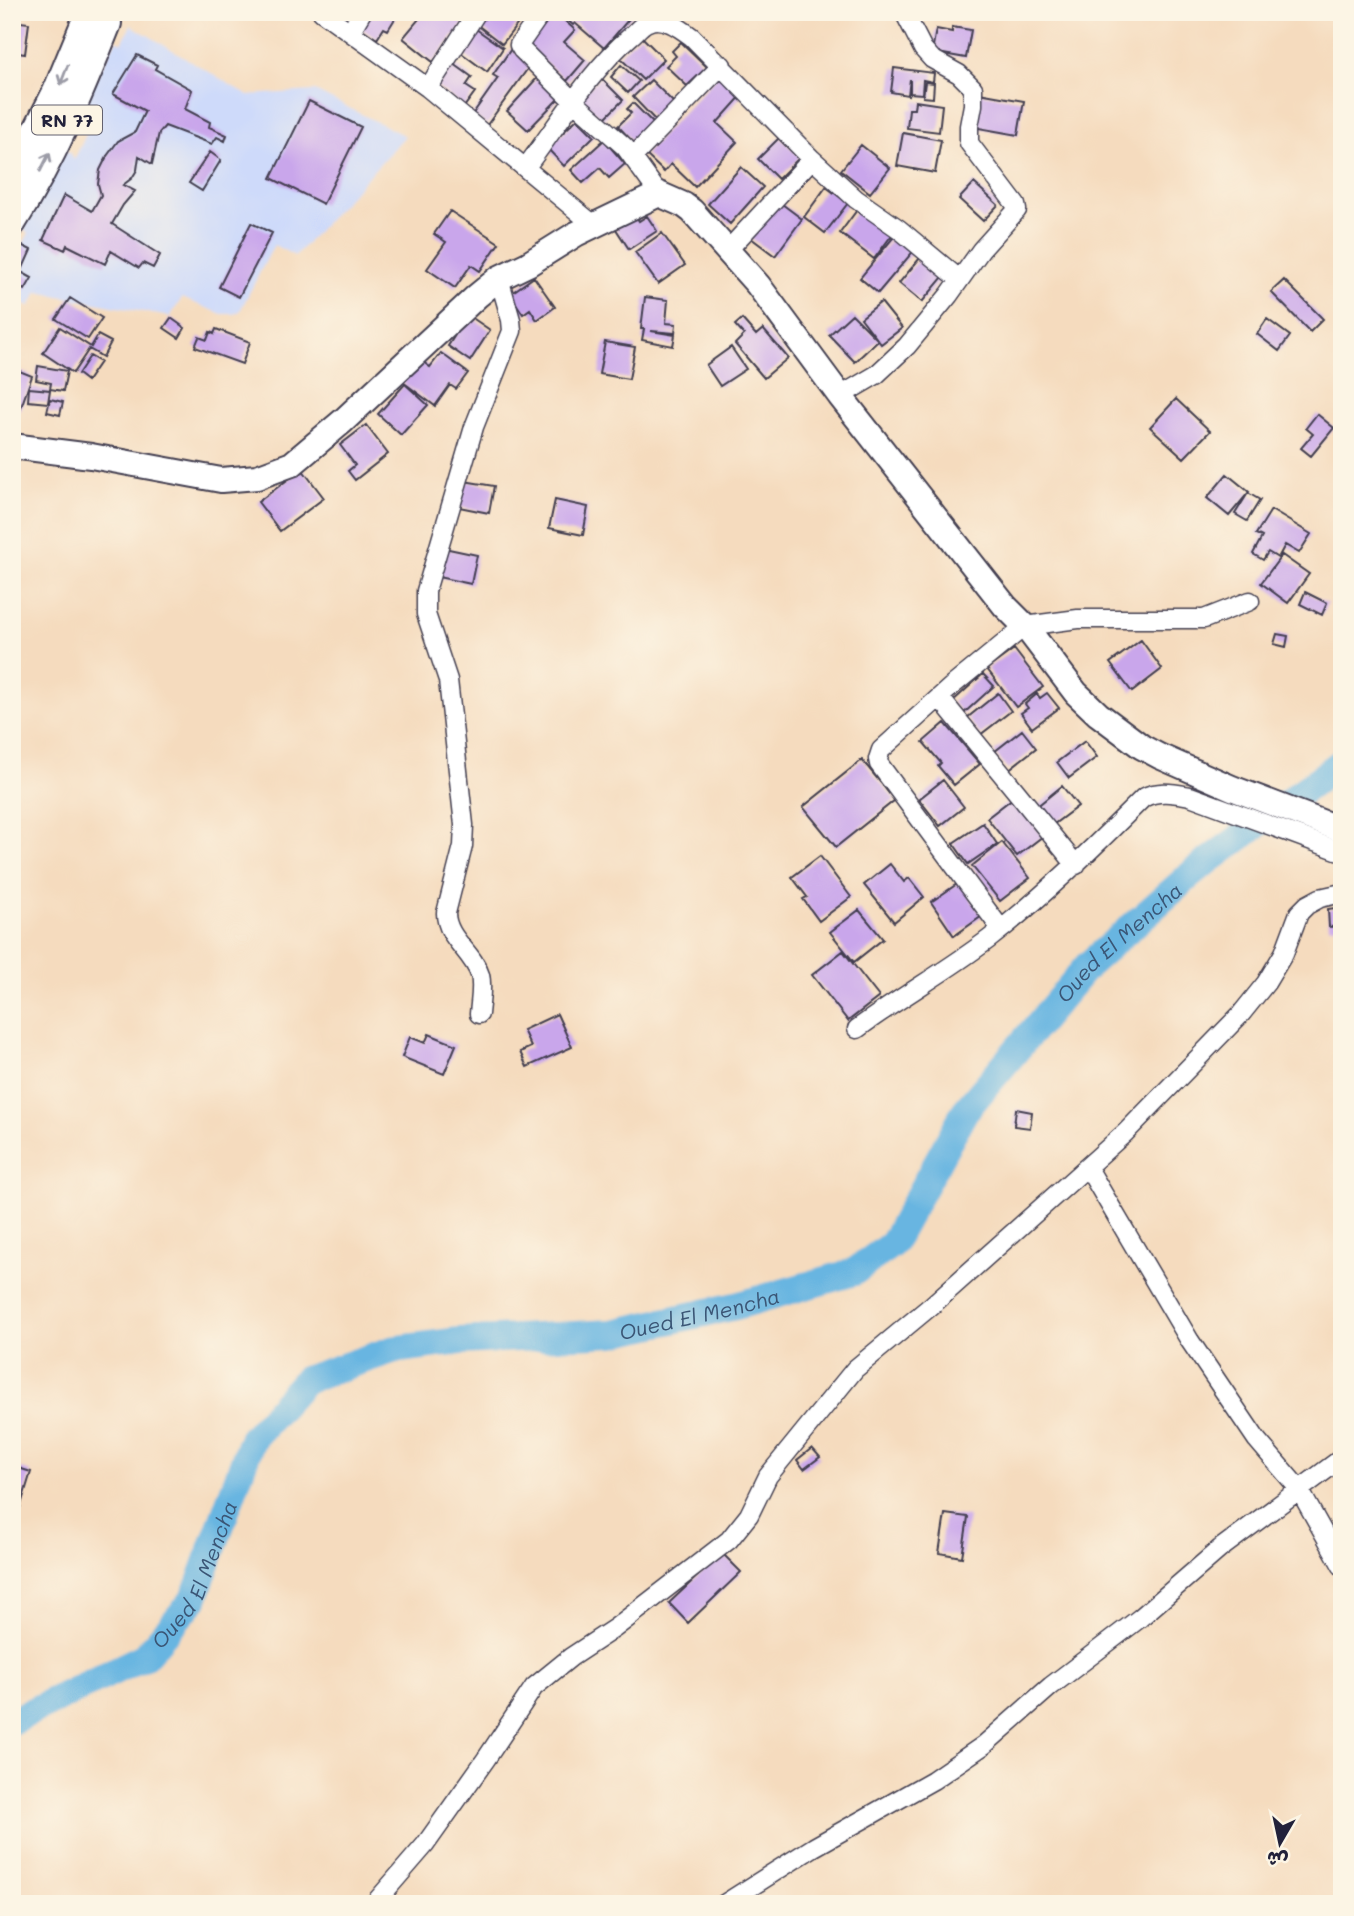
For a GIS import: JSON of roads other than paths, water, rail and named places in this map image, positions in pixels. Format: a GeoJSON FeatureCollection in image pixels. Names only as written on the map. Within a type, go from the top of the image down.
{"type":"FeatureCollection","features":[{"type":"Feature","properties":{"kind":"main road","name":"RN 77"},"geometry":{"type":"LineString","coordinates":[[12,180],[57,92],[90,12]]}},
{"type":"Feature","properties":{"kind":"main road","name":"RN 77"},"geometry":{"type":"LineString","coordinates":[[12,222],[27,199],[73,107],[107,23],[106,12]]}},
{"type":"Feature","properties":{"kind":"main road"},"geometry":{"type":"LineString","coordinates":[[12,446],[91,456],[221,480],[248,478],[276,471],[292,464],[343,421],[499,278],[594,225],[659,194],[692,211],[758,285],[839,396],[1006,607],[1025,626],[1076,693],[1098,714],[1158,756],[1227,798],[1337,839]]}},
{"type":"Feature","properties":{"kind":"street"},"geometry":{"type":"LineString","coordinates":[[322,12],[428,88],[594,225]]}},
{"type":"Feature","properties":{"kind":"street"},"geometry":{"type":"LineString","coordinates":[[350,32],[362,12]]}},
{"type":"Feature","properties":{"kind":"street"},"geometry":{"type":"LineString","coordinates":[[428,88],[477,12]]}},
{"type":"Feature","properties":{"kind":"street"},"geometry":{"type":"LineString","coordinates":[[542,12],[519,45],[633,157],[659,194]]}},
{"type":"Feature","properties":{"kind":"street"},"geometry":{"type":"LineString","coordinates":[[839,396],[890,364],[924,327],[981,250],[1015,213],[1017,206],[969,144],[972,88],[959,74],[932,59],[923,49],[904,12]]}},
{"type":"Feature","properties":{"kind":"street"},"geometry":{"type":"LineString","coordinates":[[527,167],[572,100],[624,42],[648,21],[664,20],[682,29],[722,65],[813,159],[856,199],[899,229],[959,279]]}},
{"type":"Feature","properties":{"kind":"street"},"geometry":{"type":"LineString","coordinates":[[633,157],[722,65]]}},
{"type":"Feature","properties":{"kind":"street"},"geometry":{"type":"LineString","coordinates":[[727,251],[813,159]]}},
{"type":"Feature","properties":{"kind":"street"},"geometry":{"type":"LineString","coordinates":[[479,1014],[480,976],[471,957],[446,922],[463,846],[464,825],[448,680],[425,603],[432,566],[466,451],[512,331],[499,278]]}},
{"type":"Feature","properties":{"kind":"street"},"geometry":{"type":"LineString","coordinates":[[1000,929],[879,764],[881,750],[1025,626],[1078,619],[1205,619],[1250,601]]}},
{"type":"Feature","properties":{"kind":"street"},"geometry":{"type":"LineString","coordinates":[[940,698],[1076,865]]}},
{"type":"Feature","properties":{"kind":"street"},"geometry":{"type":"LineString","coordinates":[[857,1030],[1000,929],[1076,865],[1143,798],[1153,793],[1172,793],[1227,798]]}},
{"type":"Feature","properties":{"kind":"street"},"geometry":{"type":"LineString","coordinates":[[374,1904],[425,1845],[534,1687],[729,1540],[749,1515],[768,1476],[855,1369],[931,1306],[1125,1133],[1241,1014],[1274,971],[1298,913],[1320,898],[1342,893]]}},
{"type":"Feature","properties":{"kind":"street"},"geometry":{"type":"LineString","coordinates":[[1087,1168],[1190,1341],[1257,1440],[1299,1489],[1342,1566]]}},
{"type":"Feature","properties":{"kind":"street"},"geometry":{"type":"LineString","coordinates":[[724,1904],[814,1847],[933,1780],[984,1745],[1051,1686],[1140,1618],[1221,1548],[1342,1458]]}},
{"type":"Feature","properties":{"kind":"waterway","name":"Oued El Mencha"},"geometry":{"type":"LineString","coordinates":[[12,1721],[145,1656],[194,1599],[252,1439],[305,1380],[392,1350],[460,1341],[613,1333],[736,1306],[854,1272],[892,1244],[965,1111],[1088,965],[1196,870],[1342,762]]}}]}
